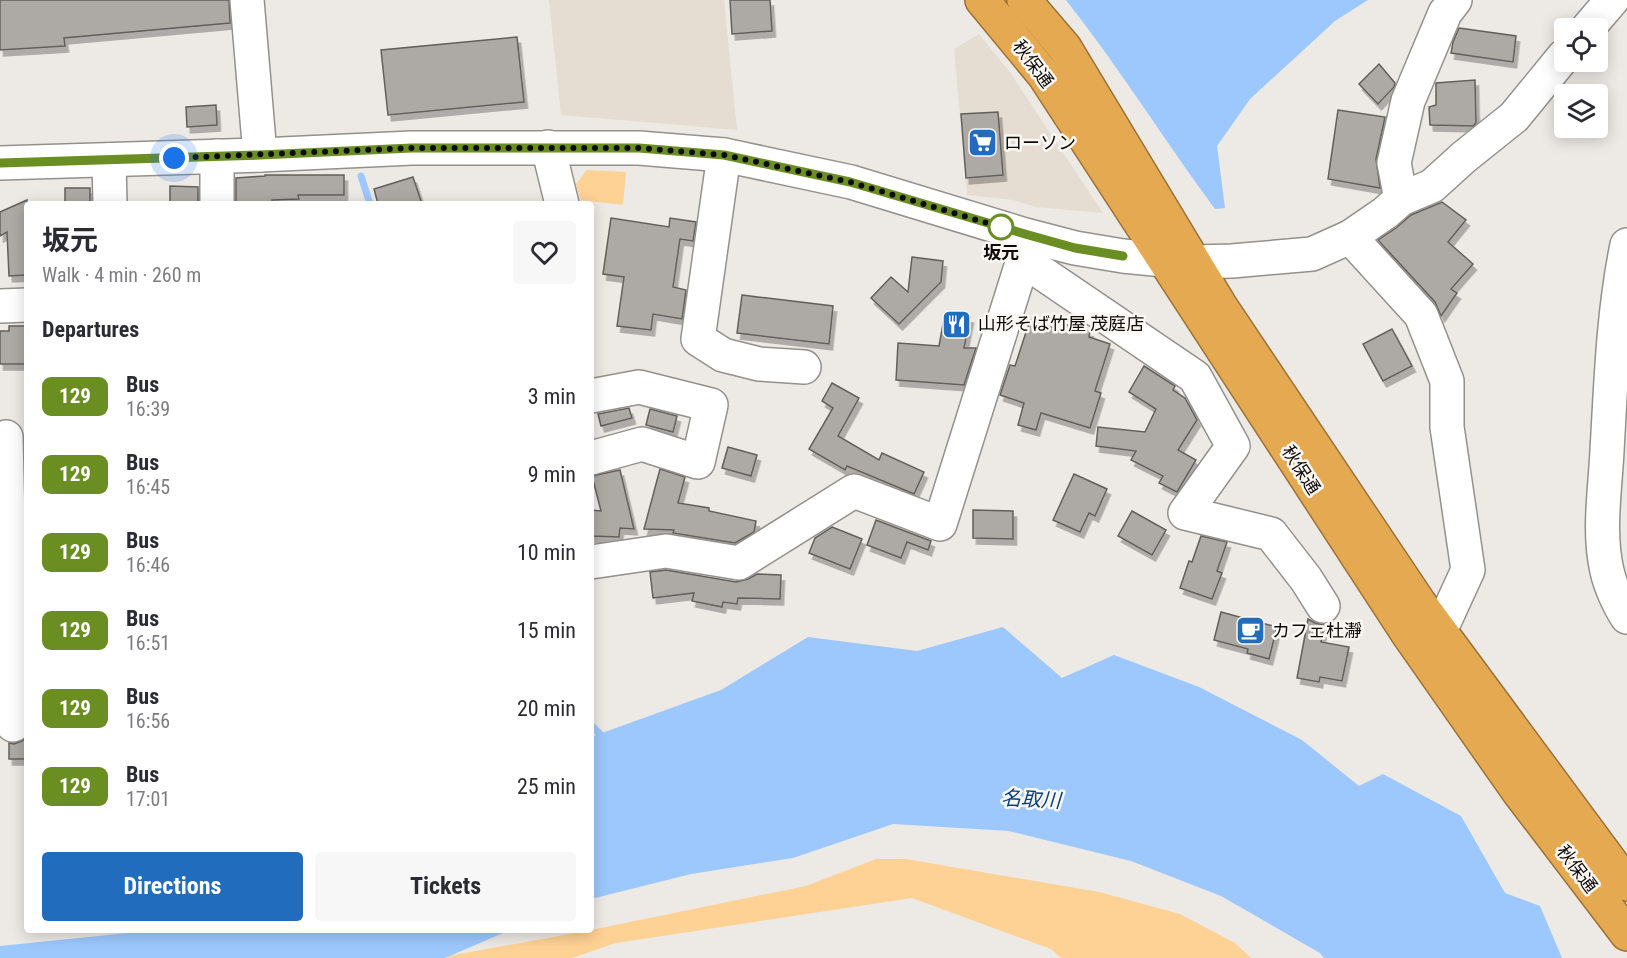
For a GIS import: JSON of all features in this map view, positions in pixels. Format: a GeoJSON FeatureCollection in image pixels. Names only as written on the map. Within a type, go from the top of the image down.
{"type":"FeatureCollection","features":[{"type":"Feature","properties":{"kind":"highway","name":"秋保通"},"geometry":{"type":"LineString","coordinates":[[982,0],[1044,75],[1179,261],[1221,307],[1420,604],[1627,884]]}},
{"type":"Feature","properties":{"kind":"highway","name":"秋保通"},"geometry":{"type":"LineString","coordinates":[[1024,0],[1065,48],[1179,261],[1408,634],[1518,791],[1627,934]]}},
{"type":"Feature","properties":{"kind":"street"},"geometry":{"type":"LineString","coordinates":[[247,0],[260,155]]}},
{"type":"Feature","properties":{"kind":"street"},"geometry":{"type":"LineString","coordinates":[[1401,199],[1394,162],[1408,101],[1445,13],[1455,0]]}},
{"type":"Feature","properties":{"kind":"street"},"geometry":{"type":"LineString","coordinates":[[1597,18],[1612,0]]}},
{"type":"Feature","properties":{"kind":"street"},"geometry":{"type":"LineString","coordinates":[[1024,247],[1075,248],[1123,256],[1179,261],[1232,261],[1312,254],[1350,237],[1401,199],[1432,186],[1514,117],[1554,68]]}},
{"type":"Feature","properties":{"kind":"street"},"geometry":{"type":"LineString","coordinates":[[548,147],[561,201]]}},
{"type":"Feature","properties":{"kind":"street"},"geometry":{"type":"LineString","coordinates":[[0,163],[412,148],[639,148],[724,155],[850,182],[1024,247],[1195,377],[1233,446],[1185,513],[1271,534],[1306,579],[1323,606]]}},
{"type":"Feature","properties":{"kind":"street"},"geometry":{"type":"LineString","coordinates":[[724,155],[698,339],[723,355],[759,364],[804,367]]}},
{"type":"Feature","properties":{"kind":"street"},"geometry":{"type":"LineString","coordinates":[[217,156],[218,201]]}},
{"type":"Feature","properties":{"kind":"street"},"geometry":{"type":"LineString","coordinates":[[108,160],[110,201]]}},
{"type":"Feature","properties":{"kind":"street"},"geometry":{"type":"LineString","coordinates":[[1350,237],[1421,315],[1447,381],[1447,427],[1468,570],[1440,631]]}},
{"type":"Feature","properties":{"kind":"street"},"geometry":{"type":"LineString","coordinates":[[1627,246],[1615,319],[1602,526],[1607,571],[1621,609],[1627,617]]}},
{"type":"Feature","properties":{"kind":"street"},"geometry":{"type":"LineString","coordinates":[[594,562],[666,551],[739,563],[854,491],[940,524],[1024,247]]}},
{"type":"Feature","properties":{"kind":"street"},"geometry":{"type":"LineString","coordinates":[[0,306],[24,305]]}},
{"type":"Feature","properties":{"kind":"street"},"geometry":{"type":"LineString","coordinates":[[594,395],[639,387],[711,405],[698,462],[642,444],[594,457]]}},
{"type":"Feature","properties":{"kind":"street"},"geometry":{"type":"LineString","coordinates":[[11,437],[14,725]]}},
{"type":"Feature","properties":{"kind":"shaded area"},"geometry":{"type":"Polygon","coordinates":[[[549,0],[724,0],[737,130],[561,115],[549,0]]]}},
{"type":"Feature","properties":{"kind":"shaded area"},"geometry":{"type":"Polygon","coordinates":[[[979,34],[1009,71],[1103,213],[1036,207],[1013,200],[967,195],[954,49],[979,34]]]}},
{"type":"Feature","properties":{"kind":"shaded area"},"geometry":{"type":"Polygon","coordinates":[[[587,170],[626,172],[623,205],[581,200],[576,184],[587,170]]]}},
{"type":"Feature","properties":{"kind":"shaded area"},"geometry":{"type":"Polygon","coordinates":[[[876,859],[906,859],[1099,892],[1180,914],[1235,943],[1251,958],[1061,958],[1051,949],[912,898],[616,943],[572,958],[447,958],[575,933],[594,933],[594,929],[806,886],[876,859]]]}},
{"type":"Feature","properties":{"kind":"water"},"geometry":{"type":"Polygon","coordinates":[[[1066,0],[1368,0],[1335,21],[1250,99],[1217,146],[1225,208],[1215,209],[1066,0]]]}},
{"type":"Feature","properties":{"kind":"water","name":"名取川"},"geometry":{"type":"Polygon","coordinates":[[[1003,627],[1062,678],[1114,655],[1199,687],[1302,740],[1359,786],[1383,774],[1461,816],[1505,893],[1540,906],[1562,958],[1324,958],[1320,953],[1221,896],[1131,861],[1009,831],[893,824],[793,858],[691,874],[594,898],[594,736],[721,690],[808,637],[917,651],[1003,627]]]}},
{"type":"Feature","properties":{"kind":"water"},"geometry":{"type":"Polygon","coordinates":[[[128,933],[503,933],[445,958],[0,958],[0,946],[128,933]]]}},
{"type":"Feature","properties":{"kind":"building"},"geometry":{"type":"Polygon","coordinates":[[[0,0],[229,0],[230,23],[64,38],[65,46],[0,50],[0,0]]]}},
{"type":"Feature","properties":{"kind":"building"},"geometry":{"type":"Polygon","coordinates":[[[730,0],[770,0],[772,31],[732,34],[730,0]]]}},
{"type":"Feature","properties":{"kind":"building"},"geometry":{"type":"Polygon","coordinates":[[[1459,28],[1516,36],[1513,62],[1451,53],[1459,28]]]}},
{"type":"Feature","properties":{"kind":"building"},"geometry":{"type":"Polygon","coordinates":[[[517,37],[524,102],[388,115],[381,50],[517,37]]]}},
{"type":"Feature","properties":{"kind":"building"},"geometry":{"type":"Polygon","coordinates":[[[1379,64],[1395,83],[1378,104],[1359,84],[1379,64]]]}},
{"type":"Feature","properties":{"kind":"building"},"geometry":{"type":"Polygon","coordinates":[[[1475,80],[1476,123],[1473,126],[1430,125],[1429,107],[1436,105],[1436,83],[1475,80]]]}},
{"type":"Feature","properties":{"kind":"building"},"geometry":{"type":"Polygon","coordinates":[[[216,105],[217,125],[187,127],[186,107],[216,105]]]}},
{"type":"Feature","properties":{"kind":"building"},"geometry":{"type":"Polygon","coordinates":[[[1338,110],[1385,117],[1376,159],[1380,188],[1328,179],[1338,110]]]}},
{"type":"Feature","properties":{"kind":"building"},"geometry":{"type":"Polygon","coordinates":[[[998,112],[1003,175],[966,178],[961,114],[998,112]]]}},
{"type":"Feature","properties":{"kind":"building"},"geometry":{"type":"Polygon","coordinates":[[[344,175],[344,195],[298,195],[299,199],[236,201],[236,178],[344,175]]]}},
{"type":"Feature","properties":{"kind":"building"},"geometry":{"type":"Polygon","coordinates":[[[413,177],[421,201],[377,201],[374,189],[413,177]]]}},
{"type":"Feature","properties":{"kind":"building"},"geometry":{"type":"Polygon","coordinates":[[[170,186],[198,187],[198,201],[170,201],[170,186]]]}},
{"type":"Feature","properties":{"kind":"building"},"geometry":{"type":"Polygon","coordinates":[[[65,188],[90,188],[90,201],[65,201],[65,188]]]}},
{"type":"Feature","properties":{"kind":"building"},"geometry":{"type":"Polygon","coordinates":[[[24,201],[24,275],[9,276],[7,232],[0,236],[0,212],[24,201]]]}},
{"type":"Feature","properties":{"kind":"building"},"geometry":{"type":"Polygon","coordinates":[[[1442,202],[1466,220],[1448,242],[1473,264],[1451,289],[1457,293],[1441,316],[1435,302],[1378,240],[1411,215],[1442,202]]]}},
{"type":"Feature","properties":{"kind":"building"},"geometry":{"type":"Polygon","coordinates":[[[611,218],[669,227],[670,218],[696,222],[693,241],[680,239],[673,287],[686,290],[682,319],[653,314],[651,330],[617,326],[624,277],[603,274],[611,218]]]}},
{"type":"Feature","properties":{"kind":"building"},"geometry":{"type":"Polygon","coordinates":[[[912,257],[943,261],[941,282],[899,324],[871,298],[891,277],[908,292],[912,257]]]}},
{"type":"Feature","properties":{"kind":"building"},"geometry":{"type":"Polygon","coordinates":[[[742,295],[833,306],[829,344],[737,333],[742,295]]]}},
{"type":"Feature","properties":{"kind":"building"},"geometry":{"type":"Polygon","coordinates":[[[945,313],[970,317],[964,348],[976,348],[964,385],[896,380],[898,343],[939,346],[945,313]]]}},
{"type":"Feature","properties":{"kind":"building"},"geometry":{"type":"Polygon","coordinates":[[[1030,320],[1062,331],[1063,324],[1090,331],[1089,337],[1110,344],[1095,391],[1101,393],[1090,428],[1041,413],[1036,430],[1018,425],[1024,403],[1000,395],[1010,365],[1015,366],[1030,320]]]}},
{"type":"Feature","properties":{"kind":"building"},"geometry":{"type":"Polygon","coordinates":[[[9,326],[24,326],[24,364],[0,364],[0,331],[9,331],[9,326]]]}},
{"type":"Feature","properties":{"kind":"building"},"geometry":{"type":"Polygon","coordinates":[[[1392,329],[1412,366],[1383,381],[1363,344],[1392,329]]]}},
{"type":"Feature","properties":{"kind":"building"},"geometry":{"type":"Polygon","coordinates":[[[1144,366],[1175,386],[1173,390],[1185,398],[1197,420],[1178,450],[1196,460],[1177,492],[1159,483],[1163,476],[1131,460],[1136,451],[1096,446],[1098,427],[1145,432],[1156,409],[1129,392],[1144,366]]]}},
{"type":"Feature","properties":{"kind":"building"},"geometry":{"type":"Polygon","coordinates":[[[832,383],[859,398],[838,436],[879,460],[882,453],[924,472],[914,494],[847,466],[845,470],[809,449],[833,408],[822,401],[832,383]]]}},
{"type":"Feature","properties":{"kind":"building"},"geometry":{"type":"Polygon","coordinates":[[[629,408],[632,418],[601,426],[598,414],[629,408]]]}},
{"type":"Feature","properties":{"kind":"building"},"geometry":{"type":"Polygon","coordinates":[[[650,409],[677,416],[673,432],[646,425],[650,409]]]}},
{"type":"Feature","properties":{"kind":"building"},"geometry":{"type":"Polygon","coordinates":[[[728,447],[757,455],[751,476],[722,468],[728,447]]]}},
{"type":"Feature","properties":{"kind":"building"},"geometry":{"type":"Polygon","coordinates":[[[660,469],[685,477],[678,503],[709,508],[709,511],[756,521],[754,532],[735,543],[673,533],[674,530],[644,529],[660,469]]]}},
{"type":"Feature","properties":{"kind":"building"},"geometry":{"type":"Polygon","coordinates":[[[620,470],[634,529],[620,528],[619,537],[594,536],[594,510],[601,511],[594,476],[620,470]]]}},
{"type":"Feature","properties":{"kind":"building"},"geometry":{"type":"Polygon","coordinates":[[[1074,474],[1107,489],[1095,516],[1089,513],[1080,532],[1053,520],[1074,474]]]}},
{"type":"Feature","properties":{"kind":"building"},"geometry":{"type":"Polygon","coordinates":[[[973,510],[1013,511],[1013,539],[973,538],[973,510]]]}},
{"type":"Feature","properties":{"kind":"building"},"geometry":{"type":"Polygon","coordinates":[[[1132,511],[1166,530],[1152,555],[1118,536],[1132,511]]]}},
{"type":"Feature","properties":{"kind":"building"},"geometry":{"type":"Polygon","coordinates":[[[876,520],[931,541],[928,550],[907,542],[901,558],[867,545],[876,520]]]}},
{"type":"Feature","properties":{"kind":"building"},"geometry":{"type":"Polygon","coordinates":[[[832,527],[862,539],[850,569],[809,553],[815,538],[832,527]]]}},
{"type":"Feature","properties":{"kind":"building"},"geometry":{"type":"Polygon","coordinates":[[[1201,536],[1227,542],[1217,571],[1222,573],[1212,599],[1180,588],[1201,536]]]}},
{"type":"Feature","properties":{"kind":"building"},"geometry":{"type":"Polygon","coordinates":[[[666,570],[736,582],[757,574],[781,575],[780,599],[738,598],[737,604],[723,602],[722,607],[692,601],[694,593],[653,598],[650,572],[666,570]]]}},
{"type":"Feature","properties":{"kind":"building"},"geometry":{"type":"Polygon","coordinates":[[[1221,612],[1277,627],[1269,659],[1247,653],[1248,649],[1214,640],[1221,612]]]}},
{"type":"Feature","properties":{"kind":"building"},"geometry":{"type":"Polygon","coordinates":[[[1308,619],[1324,625],[1321,642],[1349,647],[1342,681],[1320,677],[1319,682],[1297,678],[1308,619]]]}},
{"type":"Feature","properties":{"kind":"building"},"geometry":{"type":"Polygon","coordinates":[[[24,739],[24,759],[9,759],[9,743],[24,739]]]}},
{"type":"Feature","properties":{"kind":"waterway"},"geometry":{"type":"LineString","coordinates":[[361,176],[369,201]]}},
{"type":"Feature","properties":{"kind":"waterway"},"geometry":{"type":"LineString","coordinates":[[594,728],[604,738]]}},
{"type":"Feature","properties":{"kind":"bus line","name":"129"},"geometry":{"type":"LineString","coordinates":[[0,163],[412,148],[639,148],[724,155],[850,182],[1075,248],[1123,256]]}},
{"type":"Feature","properties":{"kind":"place","name":"ローソン"},"geometry":{"type":"Point","coordinates":[983,143]}},
{"type":"Feature","properties":{"kind":"place","name":"坂元"},"geometry":{"type":"Point","coordinates":[1001,227]}},
{"type":"Feature","properties":{"kind":"place","name":"山形そば竹屋 茂庭店"},"geometry":{"type":"Point","coordinates":[957,324]}},
{"type":"Feature","properties":{"kind":"place","name":"カフェ杜瀞"},"geometry":{"type":"Point","coordinates":[1251,631]}},
{"type":"Feature","properties":{"kind":"route"},"geometry":{"type":"LineString","coordinates":[[174,158],[412,148],[548,147],[639,148],[724,155],[850,182],[1004,228],[1001,227]]}}]}
